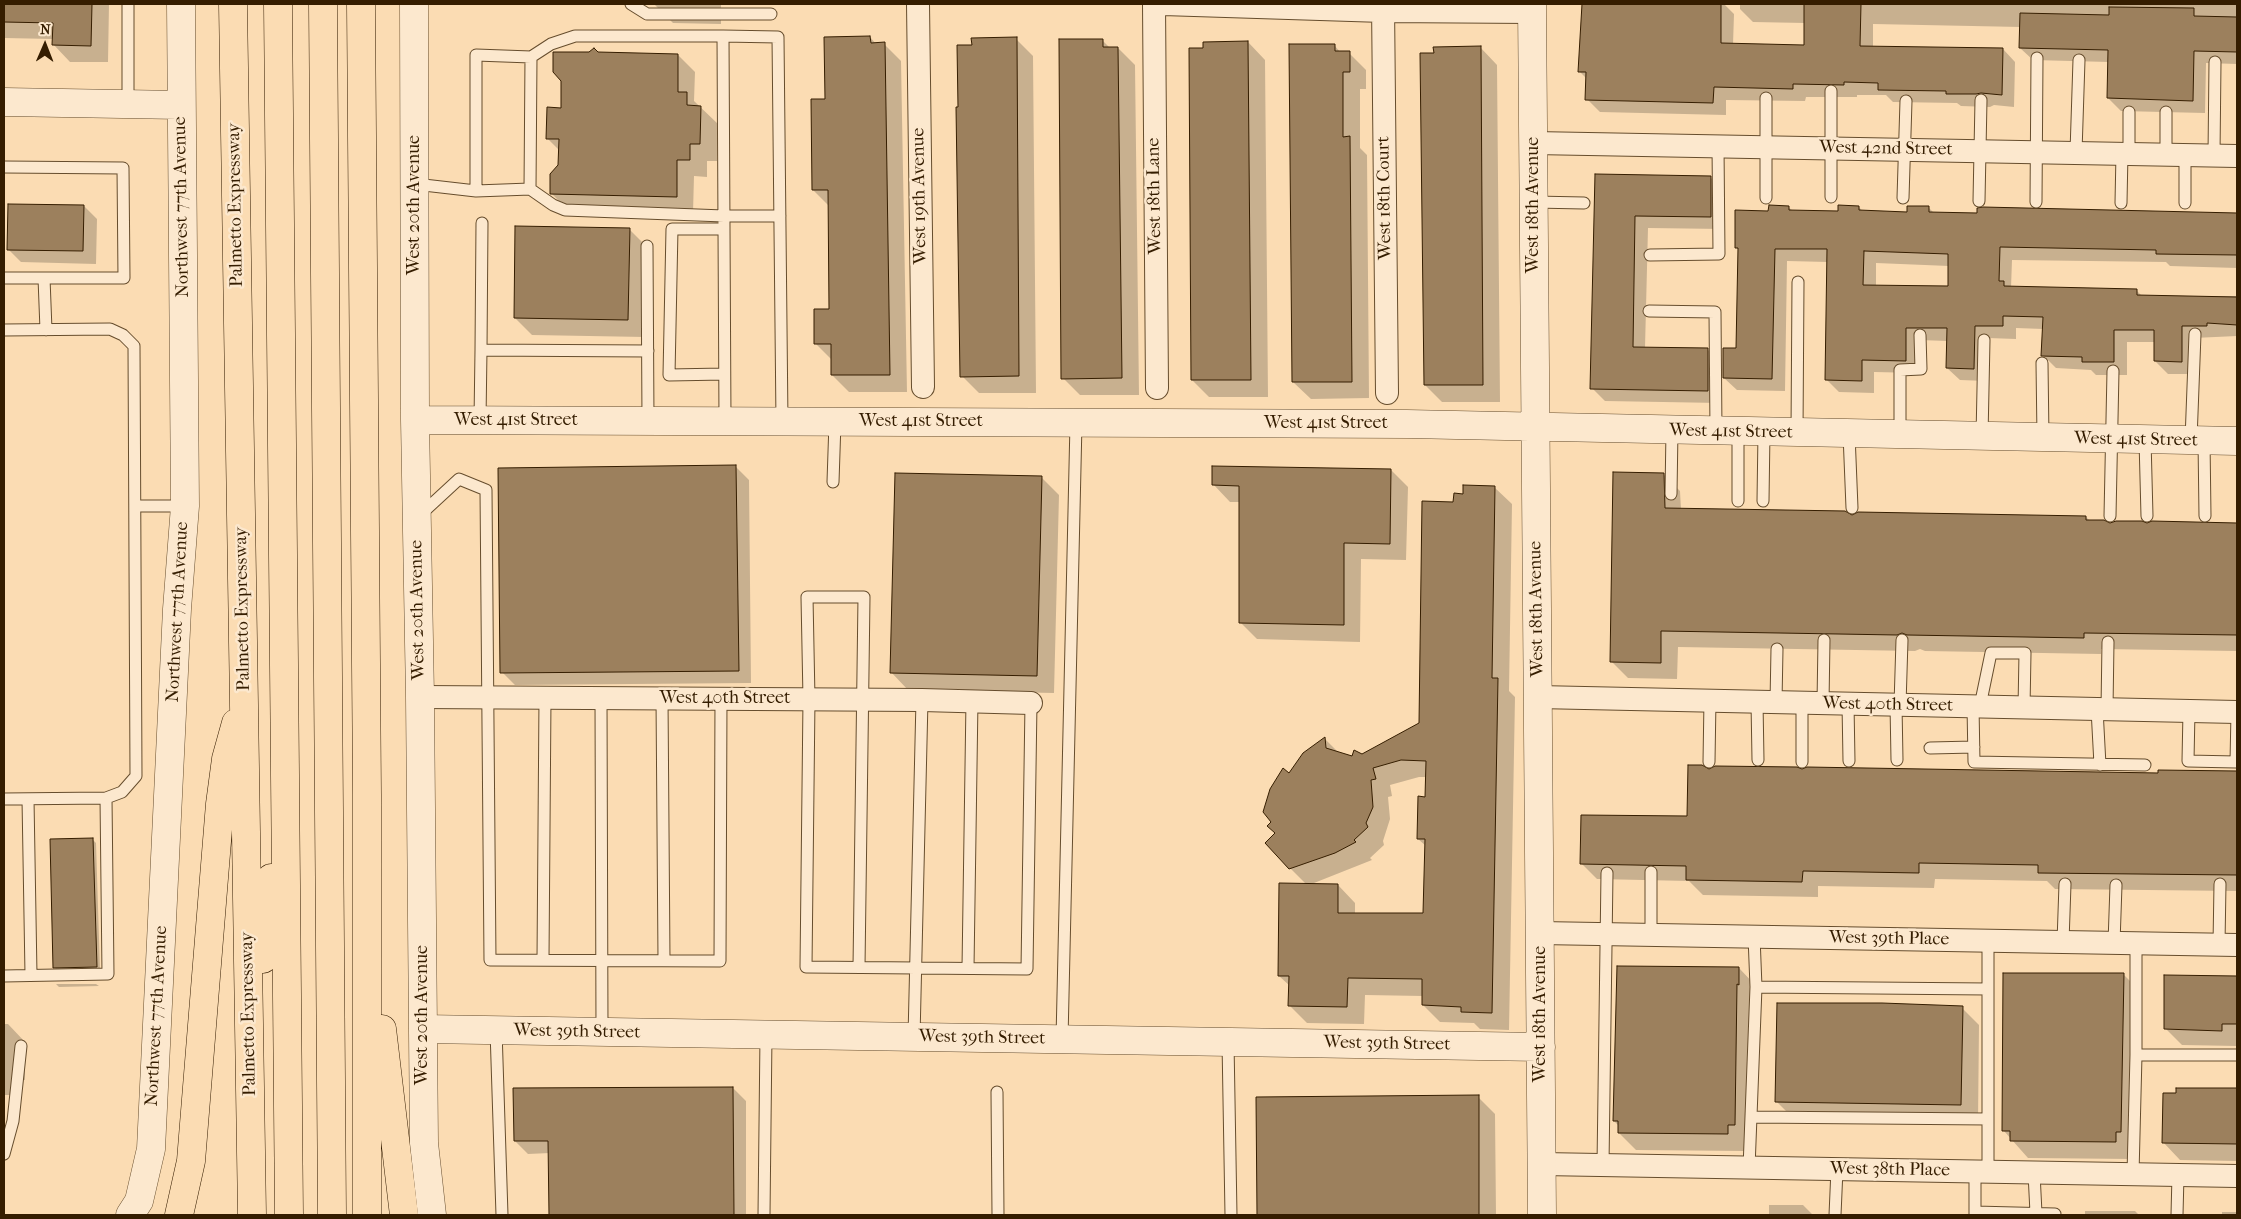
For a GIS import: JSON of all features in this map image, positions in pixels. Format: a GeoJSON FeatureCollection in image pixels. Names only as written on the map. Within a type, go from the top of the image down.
{"type":"FeatureCollection","features":[{"type":"Feature","properties":{"kind":"highway","name":"Palmetto Expressway"},"geometry":{"type":"LineString","coordinates":[[233,4],[252,1215]]}},
{"type":"Feature","properties":{"kind":"highway"},"geometry":{"type":"LineString","coordinates":[[278,4],[289,1215]]}},
{"type":"Feature","properties":{"kind":"highway"},"geometry":{"type":"LineString","coordinates":[[323,4],[332,1215]]}},
{"type":"Feature","properties":{"kind":"highway"},"geometry":{"type":"LineString","coordinates":[[361,4],[367,863],[367,1215]]}},
{"type":"Feature","properties":{"kind":"highway"},"geometry":{"type":"LineString","coordinates":[[179,1215],[191,1161],[220,804],[226,759],[244,692]]}},
{"type":"Feature","properties":{"kind":"highway"},"geometry":{"type":"LineString","coordinates":[[251,1108],[259,1000],[285,727]]}},
{"type":"Feature","properties":{"kind":"highway"},"geometry":{"type":"LineString","coordinates":[[367,863],[372,934],[404,1215]]}},
{"type":"Feature","properties":{"kind":"street","name":"Northwest 77th Avenue"},"geometry":{"type":"LineString","coordinates":[[130,1215],[139,1200],[151,1149],[177,609],[185,506],[181,4]]}},
{"type":"Feature","properties":{"kind":"street","name":"West 20th Avenue"},"geometry":{"type":"LineString","coordinates":[[414,4],[415,420],[420,697],[424,1143],[432,1215]]}},
{"type":"Feature","properties":{"kind":"street","name":"West 19th Avenue"},"geometry":{"type":"LineString","coordinates":[[918,4],[922,388]]}},
{"type":"Feature","properties":{"kind":"street","name":"West 18th Lane"},"geometry":{"type":"LineString","coordinates":[[1154,4],[1157,388]]}},
{"type":"Feature","properties":{"kind":"street"},"geometry":{"type":"LineString","coordinates":[[1163,4],[1532,8]]}},
{"type":"Feature","properties":{"kind":"street","name":"West 18th Court"},"geometry":{"type":"LineString","coordinates":[[1383,7],[1388,392]]}},
{"type":"Feature","properties":{"kind":"street","name":"West 18th Avenue"},"geometry":{"type":"LineString","coordinates":[[1532,8],[1542,1215]]}},
{"type":"Feature","properties":{"kind":"street"},"geometry":{"type":"LineString","coordinates":[[4,102],[181,105]]}},
{"type":"Feature","properties":{"kind":"street","name":"West 42nd Street"},"geometry":{"type":"LineString","coordinates":[[1534,143],[2237,156]]}},
{"type":"Feature","properties":{"kind":"street","name":"West 41st Street"},"geometry":{"type":"LineString","coordinates":[[415,420],[1397,424],[2112,440],[2237,441]]}},
{"type":"Feature","properties":{"kind":"street","name":"West 40th Street"},"geometry":{"type":"LineString","coordinates":[[420,697],[972,700],[1031,703]]}},
{"type":"Feature","properties":{"kind":"street","name":"West 40th Street"},"geometry":{"type":"LineString","coordinates":[[1538,697],[2237,712]]}},
{"type":"Feature","properties":{"kind":"street","name":"West 39th Place"},"geometry":{"type":"LineString","coordinates":[[1540,933],[2228,944]]}},
{"type":"Feature","properties":{"kind":"street","name":"West 39th Street"},"geometry":{"type":"LineString","coordinates":[[423,1029],[1542,1047]]}},
{"type":"Feature","properties":{"kind":"street","name":"West 38th Place"},"geometry":{"type":"LineString","coordinates":[[1542,1164],[2237,1176]]}},
{"type":"Feature","properties":{"kind":"lane"},"geometry":{"type":"LineString","coordinates":[[128,4],[128,105]]}},
{"type":"Feature","properties":{"kind":"lane"},"geometry":{"type":"LineString","coordinates":[[631,4],[647,14],[771,14]]}},
{"type":"Feature","properties":{"kind":"lane"},"geometry":{"type":"LineString","coordinates":[[476,191],[476,55],[531,57],[551,44],[575,36],[778,37],[782,422]]}},
{"type":"Feature","properties":{"kind":"lane"},"geometry":{"type":"LineString","coordinates":[[723,36],[725,421]]}},
{"type":"Feature","properties":{"kind":"lane"},"geometry":{"type":"LineString","coordinates":[[530,189],[531,57]]}},
{"type":"Feature","properties":{"kind":"lane"},"geometry":{"type":"LineString","coordinates":[[2036,202],[2037,58]]}},
{"type":"Feature","properties":{"kind":"lane"},"geometry":{"type":"LineString","coordinates":[[2076,152],[2079,60]]}},
{"type":"Feature","properties":{"kind":"lane"},"geometry":{"type":"LineString","coordinates":[[2214,155],[2215,62]]}},
{"type":"Feature","properties":{"kind":"lane"},"geometry":{"type":"LineString","coordinates":[[1831,90],[1831,197]]}},
{"type":"Feature","properties":{"kind":"lane"},"geometry":{"type":"LineString","coordinates":[[1766,98],[1766,198]]}},
{"type":"Feature","properties":{"kind":"lane"},"geometry":{"type":"LineString","coordinates":[[1979,201],[1981,100]]}},
{"type":"Feature","properties":{"kind":"lane"},"geometry":{"type":"LineString","coordinates":[[1903,198],[1906,150],[1906,101]]}},
{"type":"Feature","properties":{"kind":"lane"},"geometry":{"type":"LineString","coordinates":[[2121,203],[2129,112]]}},
{"type":"Feature","properties":{"kind":"lane"},"geometry":{"type":"LineString","coordinates":[[2166,112],[2185,203]]}},
{"type":"Feature","properties":{"kind":"lane"},"geometry":{"type":"LineString","coordinates":[[1650,255],[1719,254],[1718,146]]}},
{"type":"Feature","properties":{"kind":"lane"},"geometry":{"type":"LineString","coordinates":[[4,168],[123,168],[124,278],[4,278]]}},
{"type":"Feature","properties":{"kind":"lane"},"geometry":{"type":"LineString","coordinates":[[415,184],[476,191],[530,189],[553,205],[565,210],[724,216],[780,216]]}},
{"type":"Feature","properties":{"kind":"lane"},"geometry":{"type":"LineString","coordinates":[[1534,202],[1584,203]]}},
{"type":"Feature","properties":{"kind":"lane"},"geometry":{"type":"LineString","coordinates":[[480,420],[482,223]]}},
{"type":"Feature","properties":{"kind":"lane"},"geometry":{"type":"LineString","coordinates":[[724,229],[672,229],[669,375],[724,374]]}},
{"type":"Feature","properties":{"kind":"lane"},"geometry":{"type":"LineString","coordinates":[[647,246],[648,421]]}},
{"type":"Feature","properties":{"kind":"lane"},"geometry":{"type":"LineString","coordinates":[[44,278],[46,330]]}},
{"type":"Feature","properties":{"kind":"lane"},"geometry":{"type":"LineString","coordinates":[[1796,433],[1798,282]]}},
{"type":"Feature","properties":{"kind":"lane"},"geometry":{"type":"LineString","coordinates":[[1650,311],[1714,312],[1739,432],[1763,501]]}},
{"type":"Feature","properties":{"kind":"lane"},"geometry":{"type":"LineString","coordinates":[[4,330],[110,329],[123,334],[134,346],[136,776],[122,792],[106,798],[4,799]]}},
{"type":"Feature","properties":{"kind":"lane"},"geometry":{"type":"LineString","coordinates":[[2194,334],[2198,440],[2204,516]]}},
{"type":"Feature","properties":{"kind":"lane"},"geometry":{"type":"LineString","coordinates":[[1900,435],[1900,370],[1921,369],[1920,335]]}},
{"type":"Feature","properties":{"kind":"lane"},"geometry":{"type":"LineString","coordinates":[[1982,437],[1984,340]]}},
{"type":"Feature","properties":{"kind":"lane"},"geometry":{"type":"LineString","coordinates":[[481,350],[648,351]]}},
{"type":"Feature","properties":{"kind":"lane"},"geometry":{"type":"LineString","coordinates":[[2042,363],[2043,438]]}},
{"type":"Feature","properties":{"kind":"lane"},"geometry":{"type":"LineString","coordinates":[[2110,516],[2112,371]]}},
{"type":"Feature","properties":{"kind":"lane"},"geometry":{"type":"LineString","coordinates":[[833,482],[835,422]]}},
{"type":"Feature","properties":{"kind":"lane"},"geometry":{"type":"LineString","coordinates":[[1062,1039],[1076,423]]}},
{"type":"Feature","properties":{"kind":"lane"},"geometry":{"type":"LineString","coordinates":[[1670,494],[1672,430]]}},
{"type":"Feature","properties":{"kind":"lane"},"geometry":{"type":"LineString","coordinates":[[1738,501],[1739,432]]}},
{"type":"Feature","properties":{"kind":"lane"},"geometry":{"type":"LineString","coordinates":[[1849,434],[1852,508]]}},
{"type":"Feature","properties":{"kind":"lane"},"geometry":{"type":"LineString","coordinates":[[2145,440],[2147,516]]}},
{"type":"Feature","properties":{"kind":"lane"},"geometry":{"type":"LineString","coordinates":[[417,518],[459,480],[486,490],[490,960],[720,961],[721,698]]}},
{"type":"Feature","properties":{"kind":"lane"},"geometry":{"type":"LineString","coordinates":[[135,506],[185,506]]}},
{"type":"Feature","properties":{"kind":"lane"},"geometry":{"type":"LineString","coordinates":[[859,967],[864,597],[807,597],[809,699],[806,966],[859,967],[914,968],[1027,969],[1031,703]]}},
{"type":"Feature","properties":{"kind":"lane"},"geometry":{"type":"LineString","coordinates":[[1802,762],[1824,640]]}},
{"type":"Feature","properties":{"kind":"lane"},"geometry":{"type":"LineString","coordinates":[[1897,760],[1902,640]]}},
{"type":"Feature","properties":{"kind":"lane"},"geometry":{"type":"LineString","coordinates":[[2100,765],[2102,709],[2108,642]]}},
{"type":"Feature","properties":{"kind":"lane"},"geometry":{"type":"LineString","coordinates":[[1758,760],[1766,702],[1777,649]]}},
{"type":"Feature","properties":{"kind":"lane"},"geometry":{"type":"LineString","coordinates":[[2024,708],[2025,653],[1991,653],[1976,706],[1974,762],[2145,765]]}},
{"type":"Feature","properties":{"kind":"lane"},"geometry":{"type":"LineString","coordinates":[[543,959],[544,698]]}},
{"type":"Feature","properties":{"kind":"lane"},"geometry":{"type":"LineString","coordinates":[[601,698],[602,1032]]}},
{"type":"Feature","properties":{"kind":"lane"},"geometry":{"type":"LineString","coordinates":[[662,698],[664,960]]}},
{"type":"Feature","properties":{"kind":"lane"},"geometry":{"type":"LineString","coordinates":[[914,1037],[914,968],[922,700]]}},
{"type":"Feature","properties":{"kind":"lane"},"geometry":{"type":"LineString","coordinates":[[968,968],[972,700]]}},
{"type":"Feature","properties":{"kind":"lane"},"geometry":{"type":"LineString","coordinates":[[1709,762],[1710,700]]}},
{"type":"Feature","properties":{"kind":"lane"},"geometry":{"type":"LineString","coordinates":[[1848,704],[1849,761]]}},
{"type":"Feature","properties":{"kind":"lane"},"geometry":{"type":"LineString","coordinates":[[2190,711],[2188,761],[2236,762],[2237,712]]}},
{"type":"Feature","properties":{"kind":"lane"},"geometry":{"type":"LineString","coordinates":[[1930,748],[1974,747]]}},
{"type":"Feature","properties":{"kind":"lane"},"geometry":{"type":"LineString","coordinates":[[4,976],[108,974],[106,798]]}},
{"type":"Feature","properties":{"kind":"lane"},"geometry":{"type":"LineString","coordinates":[[28,799],[31,975]]}},
{"type":"Feature","properties":{"kind":"lane"},"geometry":{"type":"LineString","coordinates":[[1650,935],[1651,872]]}},
{"type":"Feature","properties":{"kind":"lane"},"geometry":{"type":"LineString","coordinates":[[1603,1165],[1607,873]]}},
{"type":"Feature","properties":{"kind":"lane"},"geometry":{"type":"LineString","coordinates":[[2063,942],[2065,884]]}},
{"type":"Feature","properties":{"kind":"lane"},"geometry":{"type":"LineString","coordinates":[[2220,884],[2228,944]]}},
{"type":"Feature","properties":{"kind":"lane"},"geometry":{"type":"LineString","coordinates":[[2114,942],[2116,885]]}},
{"type":"Feature","properties":{"kind":"lane"},"geometry":{"type":"LineString","coordinates":[[1749,1168],[1756,987],[1754,936]]}},
{"type":"Feature","properties":{"kind":"lane"},"geometry":{"type":"LineString","coordinates":[[1988,940],[1988,1119],[1975,1214],[2036,1213],[2055,1215]]}},
{"type":"Feature","properties":{"kind":"lane"},"geometry":{"type":"LineString","coordinates":[[2133,1174],[2136,943]]}},
{"type":"Feature","properties":{"kind":"lane"},"geometry":{"type":"LineString","coordinates":[[1756,987],[1988,988]]}},
{"type":"Feature","properties":{"kind":"lane"},"geometry":{"type":"LineString","coordinates":[[496,1030],[502,1215]]}},
{"type":"Feature","properties":{"kind":"lane"},"geometry":{"type":"LineString","coordinates":[[764,1215],[766,1035]]}},
{"type":"Feature","properties":{"kind":"lane"},"geometry":{"type":"LineString","coordinates":[[1228,1042],[1231,1215]]}},
{"type":"Feature","properties":{"kind":"lane"},"geometry":{"type":"LineString","coordinates":[[4,1154],[21,1046]]}},
{"type":"Feature","properties":{"kind":"lane"},"geometry":{"type":"LineString","coordinates":[[2136,1055],[2237,1055]]}},
{"type":"Feature","properties":{"kind":"lane"},"geometry":{"type":"LineString","coordinates":[[997,1092],[998,1215]]}},
{"type":"Feature","properties":{"kind":"lane"},"geometry":{"type":"LineString","coordinates":[[1751,1117],[1988,1119]]}},
{"type":"Feature","properties":{"kind":"lane"},"geometry":{"type":"LineString","coordinates":[[1836,1215],[1837,1169]]}},
{"type":"Feature","properties":{"kind":"lane"},"geometry":{"type":"LineString","coordinates":[[2034,1172],[2036,1213]]}},
{"type":"Feature","properties":{"kind":"lane"},"geometry":{"type":"LineString","coordinates":[[2177,1215],[2178,1175]]}},
{"type":"Feature","properties":{"kind":"building"},"geometry":{"type":"Polygon","coordinates":[[[4,4],[92,4],[91,46],[52,45],[53,23],[4,22],[4,4]]]}},
{"type":"Feature","properties":{"kind":"building"},"geometry":{"type":"Polygon","coordinates":[[[1582,4],[1721,4],[1721,43],[1804,45],[1804,4],[1861,4],[1860,46],[2003,48],[2002,95],[1981,93],[1946,94],[1946,91],[1878,90],[1878,83],[1844,82],[1844,85],[1793,84],[1793,89],[1714,87],[1713,103],[1585,100],[1586,72],[1578,72],[1582,4]]]}},
{"type":"Feature","properties":{"kind":"building"},"geometry":{"type":"Polygon","coordinates":[[[2109,7],[2194,8],[2194,16],[2237,17],[2237,52],[2194,51],[2193,101],[2107,98],[2108,50],[2019,48],[2020,13],[2109,15],[2109,7]]]}},
{"type":"Feature","properties":{"kind":"building"},"geometry":{"type":"Polygon","coordinates":[[[870,36],[871,43],[885,42],[890,375],[831,375],[831,344],[814,344],[814,309],[829,309],[828,190],[812,190],[811,99],[825,99],[824,37],[870,36]]]}},
{"type":"Feature","properties":{"kind":"building"},"geometry":{"type":"Polygon","coordinates":[[[1017,37],[1019,376],[960,377],[956,107],[958,107],[957,45],[972,45],[971,38],[1017,37]]]}},
{"type":"Feature","properties":{"kind":"building"},"geometry":{"type":"Polygon","coordinates":[[[1059,39],[1103,39],[1103,47],[1118,47],[1122,378],[1061,379],[1059,39]]]}},
{"type":"Feature","properties":{"kind":"building"},"geometry":{"type":"Polygon","coordinates":[[[1248,41],[1251,380],[1191,380],[1189,48],[1203,48],[1203,42],[1248,41]]]}},
{"type":"Feature","properties":{"kind":"building"},"geometry":{"type":"Polygon","coordinates":[[[1289,44],[1335,44],[1335,51],[1350,51],[1350,72],[1343,72],[1343,137],[1350,136],[1352,382],[1292,382],[1289,44]]]}},
{"type":"Feature","properties":{"kind":"building"},"geometry":{"type":"Polygon","coordinates":[[[1481,46],[1483,385],[1424,385],[1420,53],[1434,53],[1433,47],[1481,46]]]}},
{"type":"Feature","properties":{"kind":"building"},"geometry":{"type":"Polygon","coordinates":[[[594,48],[598,52],[678,54],[678,92],[687,92],[687,105],[701,106],[700,144],[690,144],[690,160],[677,160],[677,197],[550,194],[550,174],[558,165],[559,139],[546,139],[547,107],[561,108],[561,81],[553,72],[553,52],[589,52],[594,48]]]}},
{"type":"Feature","properties":{"kind":"building"},"geometry":{"type":"Polygon","coordinates":[[[1595,174],[1711,176],[1711,217],[1635,216],[1633,347],[1708,348],[1708,391],[1590,389],[1595,174]]]}},
{"type":"Feature","properties":{"kind":"building"},"geometry":{"type":"Polygon","coordinates":[[[8,204],[84,205],[83,251],[7,250],[8,204]]]}},
{"type":"Feature","properties":{"kind":"building"},"geometry":{"type":"Polygon","coordinates":[[[1769,205],[1789,206],[1789,210],[1838,211],[1838,205],[1859,206],[1859,210],[1907,212],[1907,206],[1929,206],[1929,212],[1977,213],[1977,208],[1983,207],[2237,213],[2237,255],[2156,254],[2156,250],[2000,247],[1999,281],[2004,281],[2004,286],[2137,289],[2137,295],[2237,297],[2237,325],[2207,323],[2207,326],[2182,326],[2182,362],[2154,361],[2154,330],[2114,330],[2114,362],[2082,362],[2082,357],[2041,356],[2043,317],[2003,316],[2003,326],[1975,326],[1974,369],[1946,368],[1947,328],[1906,328],[1906,361],[1862,360],[1862,381],[1825,380],[1827,249],[1775,249],[1772,379],[1723,378],[1723,348],[1736,348],[1738,248],[1735,248],[1735,210],[1768,211],[1769,205]],[[1864,251],[1863,285],[1948,286],[1948,254],[1864,251]]]}},
{"type":"Feature","properties":{"kind":"building"},"geometry":{"type":"Polygon","coordinates":[[[515,226],[630,228],[628,320],[514,318],[515,226]]]}},
{"type":"Feature","properties":{"kind":"building"},"geometry":{"type":"Polygon","coordinates":[[[736,465],[739,671],[500,673],[498,468],[736,465]]]}},
{"type":"Feature","properties":{"kind":"building"},"geometry":{"type":"Polygon","coordinates":[[[1212,466],[1391,469],[1390,544],[1344,543],[1344,625],[1239,623],[1239,486],[1212,485],[1212,466]]]}},
{"type":"Feature","properties":{"kind":"building"},"geometry":{"type":"Polygon","coordinates":[[[1613,472],[1664,473],[1665,508],[1845,511],[1852,515],[1858,512],[2086,516],[2086,520],[2104,520],[2110,523],[2116,521],[2142,521],[2147,523],[2152,521],[2237,523],[2237,635],[2084,633],[2084,638],[1907,635],[1902,633],[1897,635],[1661,631],[1661,663],[1610,662],[1613,472]]]}},
{"type":"Feature","properties":{"kind":"building"},"geometry":{"type":"Polygon","coordinates":[[[895,473],[1042,476],[1037,676],[890,673],[895,473]]]}},
{"type":"Feature","properties":{"kind":"building"},"geometry":{"type":"Polygon","coordinates":[[[1463,485],[1495,486],[1492,678],[1498,678],[1492,1013],[1461,1012],[1461,1007],[1422,1005],[1422,979],[1348,978],[1347,1007],[1288,1006],[1289,976],[1278,976],[1279,883],[1338,884],[1338,913],[1423,913],[1425,839],[1417,839],[1418,796],[1425,797],[1426,761],[1401,760],[1373,768],[1376,779],[1371,780],[1373,807],[1366,823],[1368,827],[1354,840],[1356,842],[1335,853],[1289,869],[1265,843],[1275,833],[1267,826],[1271,822],[1263,812],[1270,789],[1283,768],[1289,773],[1303,753],[1325,737],[1326,748],[1352,756],[1354,750],[1362,754],[1419,723],[1422,501],[1453,502],[1454,493],[1463,494],[1463,485]]]}},
{"type":"Feature","properties":{"kind":"building"},"geometry":{"type":"Polygon","coordinates":[[[1688,765],[1702,765],[1709,769],[1715,766],[1797,767],[1802,769],[1807,767],[2158,773],[2158,770],[2237,771],[2237,875],[2038,873],[2038,865],[1919,863],[1919,873],[1803,871],[1802,882],[1686,880],[1686,866],[1580,864],[1581,815],[1687,816],[1688,765]]]}},
{"type":"Feature","properties":{"kind":"building"},"geometry":{"type":"Polygon","coordinates":[[[93,838],[97,967],[53,968],[50,839],[93,838]]]}},
{"type":"Feature","properties":{"kind":"building"},"geometry":{"type":"Polygon","coordinates":[[[1617,966],[1739,967],[1739,985],[1737,984],[1735,1125],[1728,1125],[1728,1134],[1618,1133],[1618,1121],[1613,1121],[1617,966]]]}},
{"type":"Feature","properties":{"kind":"building"},"geometry":{"type":"Polygon","coordinates":[[[2003,973],[2124,973],[2121,1132],[2116,1132],[2116,1142],[2010,1141],[2010,1131],[2002,1131],[2003,973]]]}},
{"type":"Feature","properties":{"kind":"building"},"geometry":{"type":"Polygon","coordinates":[[[2164,975],[2237,976],[2237,1024],[2222,1024],[2222,1031],[2164,1029],[2164,975]]]}},
{"type":"Feature","properties":{"kind":"building"},"geometry":{"type":"Polygon","coordinates":[[[1777,1003],[1882,1003],[1963,1006],[1961,1105],[1775,1102],[1777,1003]]]}},
{"type":"Feature","properties":{"kind":"building"},"geometry":{"type":"Polygon","coordinates":[[[733,1087],[734,1215],[549,1215],[548,1141],[514,1141],[513,1088],[733,1087]]]}},
{"type":"Feature","properties":{"kind":"building"},"geometry":{"type":"Polygon","coordinates":[[[2176,1088],[2237,1088],[2237,1144],[2162,1143],[2163,1093],[2176,1093],[2176,1088]]]}},
{"type":"Feature","properties":{"kind":"building"},"geometry":{"type":"Polygon","coordinates":[[[1479,1095],[1479,1215],[1257,1215],[1256,1097],[1479,1095]]]}}]}
